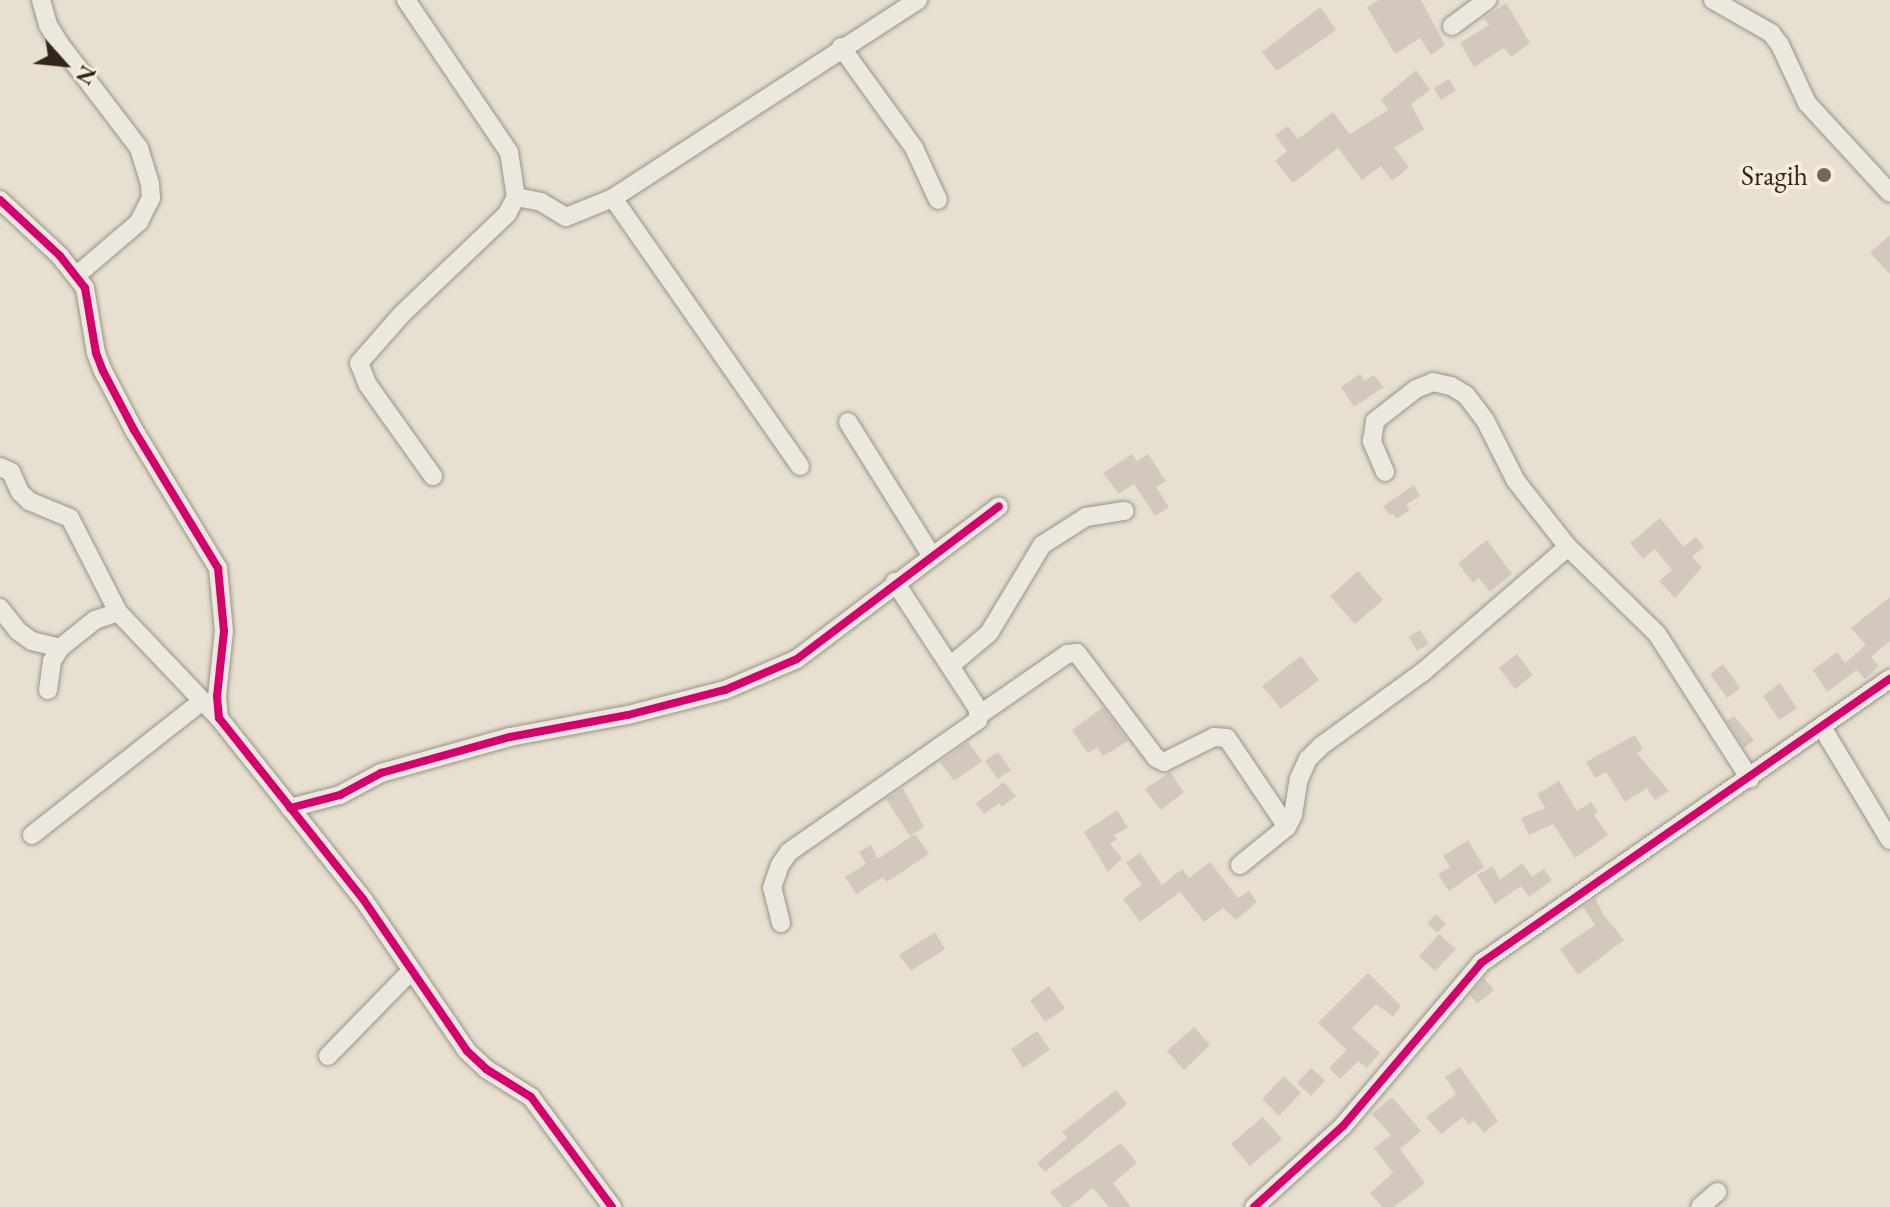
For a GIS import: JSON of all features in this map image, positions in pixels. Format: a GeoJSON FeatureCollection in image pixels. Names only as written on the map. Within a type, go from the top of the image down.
{"type":"FeatureCollection","features":[{"type":"Feature","properties":{"kind":"street"},"geometry":{"type":"LineString","coordinates":[[41,0],[48,25],[62,47],[139,148],[150,184],[151,198],[139,222],[77,275]]}},
{"type":"Feature","properties":{"kind":"street"},"geometry":{"type":"LineString","coordinates":[[406,0],[509,152],[516,197],[507,214],[402,314],[359,363],[368,385],[433,476]]}},
{"type":"Feature","properties":{"kind":"street"},"geometry":{"type":"LineString","coordinates":[[516,197],[541,202],[566,217],[613,198],[743,116],[841,47],[918,0]]}},
{"type":"Feature","properties":{"kind":"street"},"geometry":{"type":"LineString","coordinates":[[1452,26],[1487,0]]}},
{"type":"Feature","properties":{"kind":"street"},"geometry":{"type":"LineString","coordinates":[[1713,0],[1771,33],[1780,45],[1807,103],[1890,193]]}},
{"type":"Feature","properties":{"kind":"street"},"geometry":{"type":"LineString","coordinates":[[841,47],[914,148],[938,200]]}},
{"type":"Feature","properties":{"kind":"street"},"geometry":{"type":"LineString","coordinates":[[613,198],[800,466]]}},
{"type":"Feature","properties":{"kind":"street"},"geometry":{"type":"LineString","coordinates":[[0,200],[77,275],[91,306],[96,353],[103,371],[134,430],[218,568],[224,631],[216,708],[219,718]]}},
{"type":"Feature","properties":{"kind":"street"},"geometry":{"type":"LineString","coordinates":[[1385,472],[1372,441],[1375,421],[1416,389],[1433,382],[1451,386],[1466,395],[1485,420],[1516,481],[1568,547],[1657,634],[1750,779]]}},
{"type":"Feature","properties":{"kind":"street"},"geometry":{"type":"LineString","coordinates":[[848,422],[931,555]]}},
{"type":"Feature","properties":{"kind":"street"},"geometry":{"type":"LineString","coordinates":[[0,467],[11,472],[20,492],[29,501],[70,518],[118,612],[219,718],[363,899],[410,972],[476,1061],[531,1097],[612,1207]]}},
{"type":"Feature","properties":{"kind":"street"},"geometry":{"type":"LineString","coordinates":[[290,808],[340,795],[381,773],[510,737],[628,715],[725,690],[797,659],[999,506]]}},
{"type":"Feature","properties":{"kind":"street"},"geometry":{"type":"LineString","coordinates":[[950,666],[989,633],[1042,545],[1086,517],[1125,511]]}},
{"type":"Feature","properties":{"kind":"street"},"geometry":{"type":"LineString","coordinates":[[1240,865],[1287,827],[1293,815],[1299,779],[1308,759],[1321,746],[1423,672],[1568,547]]}},
{"type":"Feature","properties":{"kind":"street"},"geometry":{"type":"LineString","coordinates":[[895,582],[979,715]]}},
{"type":"Feature","properties":{"kind":"street"},"geometry":{"type":"LineString","coordinates":[[0,608],[18,631],[32,641],[60,648]]}},
{"type":"Feature","properties":{"kind":"street"},"geometry":{"type":"LineString","coordinates":[[48,690],[52,661],[60,648],[95,620],[118,612]]}},
{"type":"Feature","properties":{"kind":"street"},"geometry":{"type":"LineString","coordinates":[[781,923],[772,888],[780,865],[789,852],[976,724],[979,715],[1067,654],[1077,653],[1156,758],[1164,762],[1214,737],[1227,738],[1287,827]]}},
{"type":"Feature","properties":{"kind":"street"},"geometry":{"type":"LineString","coordinates":[[1254,1207],[1343,1126],[1481,963],[1890,679]]}},
{"type":"Feature","properties":{"kind":"street"},"geometry":{"type":"LineString","coordinates":[[32,835],[202,701]]}},
{"type":"Feature","properties":{"kind":"street"},"geometry":{"type":"LineString","coordinates":[[1822,727],[1890,840]]}},
{"type":"Feature","properties":{"kind":"street"},"geometry":{"type":"LineString","coordinates":[[328,1056],[410,972]]}},
{"type":"Feature","properties":{"kind":"street"},"geometry":{"type":"LineString","coordinates":[[1700,1207],[1717,1192]]}},
{"type":"Feature","properties":{"kind":"building"},"geometry":{"type":"Polygon","coordinates":[[[1379,0],[1421,0],[1445,45],[1431,55],[1420,38],[1395,54],[1367,7],[1379,0]]]}},
{"type":"Feature","properties":{"kind":"building"},"geometry":{"type":"Polygon","coordinates":[[[1506,3],[1530,43],[1511,57],[1504,48],[1474,67],[1460,43],[1489,25],[1484,18],[1506,3]]]}},
{"type":"Feature","properties":{"kind":"building"},"geometry":{"type":"Polygon","coordinates":[[[1320,7],[1336,30],[1277,71],[1262,52],[1320,7]]]}},
{"type":"Feature","properties":{"kind":"building"},"geometry":{"type":"Polygon","coordinates":[[[1416,70],[1430,90],[1411,104],[1424,129],[1394,148],[1409,167],[1392,181],[1381,166],[1362,180],[1338,148],[1293,183],[1275,161],[1287,151],[1275,135],[1288,126],[1298,139],[1333,112],[1350,134],[1388,110],[1381,100],[1416,70]]]}},
{"type":"Feature","properties":{"kind":"building"},"geometry":{"type":"Polygon","coordinates":[[[1449,79],[1456,91],[1441,100],[1434,88],[1449,79]]]}},
{"type":"Feature","properties":{"kind":"building"},"geometry":{"type":"Polygon","coordinates":[[[1890,235],[1890,274],[1870,253],[1890,235]]]}},
{"type":"Feature","properties":{"kind":"building"},"geometry":{"type":"Polygon","coordinates":[[[1360,374],[1365,381],[1373,375],[1384,387],[1354,407],[1341,387],[1360,374]]]}},
{"type":"Feature","properties":{"kind":"building"},"geometry":{"type":"Polygon","coordinates":[[[1132,454],[1137,461],[1148,454],[1166,481],[1156,487],[1169,507],[1155,516],[1134,484],[1119,494],[1103,473],[1132,454]]]}},
{"type":"Feature","properties":{"kind":"building"},"geometry":{"type":"Polygon","coordinates":[[[1414,485],[1420,496],[1406,505],[1410,510],[1396,519],[1392,513],[1389,515],[1383,506],[1414,485]]]}},
{"type":"Feature","properties":{"kind":"building"},"geometry":{"type":"Polygon","coordinates":[[[1660,518],[1684,547],[1696,537],[1704,547],[1692,557],[1702,567],[1675,598],[1659,581],[1672,570],[1655,549],[1643,559],[1630,543],[1660,518]]]}},
{"type":"Feature","properties":{"kind":"building"},"geometry":{"type":"Polygon","coordinates":[[[1487,540],[1512,574],[1490,592],[1479,578],[1473,583],[1458,563],[1487,540]]]}},
{"type":"Feature","properties":{"kind":"building"},"geometry":{"type":"Polygon","coordinates":[[[1358,571],[1383,600],[1355,624],[1330,596],[1358,571]]]}},
{"type":"Feature","properties":{"kind":"building"},"geometry":{"type":"Polygon","coordinates":[[[1890,597],[1890,641],[1871,657],[1879,666],[1865,679],[1857,670],[1827,692],[1813,670],[1837,652],[1845,663],[1866,645],[1851,628],[1890,597]]]}},
{"type":"Feature","properties":{"kind":"building"},"geometry":{"type":"Polygon","coordinates":[[[1420,630],[1429,644],[1417,651],[1409,637],[1420,630]]]}},
{"type":"Feature","properties":{"kind":"building"},"geometry":{"type":"Polygon","coordinates":[[[1517,654],[1533,675],[1515,689],[1499,668],[1517,654]]]}},
{"type":"Feature","properties":{"kind":"building"},"geometry":{"type":"Polygon","coordinates":[[[1301,656],[1319,680],[1281,709],[1262,686],[1301,656]]]}},
{"type":"Feature","properties":{"kind":"building"},"geometry":{"type":"Polygon","coordinates":[[[1723,664],[1740,688],[1727,698],[1710,674],[1723,664]]]}},
{"type":"Feature","properties":{"kind":"building"},"geometry":{"type":"Polygon","coordinates":[[[1780,683],[1797,708],[1779,720],[1763,696],[1780,683]]]}},
{"type":"Feature","properties":{"kind":"building"},"geometry":{"type":"Polygon","coordinates":[[[1103,707],[1128,741],[1103,756],[1097,747],[1088,753],[1072,730],[1103,707]]]}},
{"type":"Feature","properties":{"kind":"building"},"geometry":{"type":"Polygon","coordinates":[[[1734,716],[1754,740],[1744,748],[1727,721],[1734,716]]]}},
{"type":"Feature","properties":{"kind":"building"},"geometry":{"type":"Polygon","coordinates":[[[1635,735],[1643,749],[1637,753],[1669,791],[1655,800],[1647,788],[1625,802],[1606,772],[1595,778],[1586,762],[1635,735]]]}},
{"type":"Feature","properties":{"kind":"building"},"geometry":{"type":"Polygon","coordinates":[[[968,742],[982,761],[954,781],[940,762],[968,742]]]}},
{"type":"Feature","properties":{"kind":"building"},"geometry":{"type":"Polygon","coordinates":[[[998,752],[1011,770],[998,779],[985,761],[998,752]]]}},
{"type":"Feature","properties":{"kind":"building"},"geometry":{"type":"Polygon","coordinates":[[[1170,772],[1184,792],[1161,810],[1145,789],[1170,772]]]}},
{"type":"Feature","properties":{"kind":"building"},"geometry":{"type":"Polygon","coordinates":[[[1559,781],[1577,811],[1591,802],[1598,812],[1594,815],[1608,835],[1575,858],[1553,824],[1529,835],[1521,818],[1545,808],[1537,794],[1559,781]]]}},
{"type":"Feature","properties":{"kind":"building"},"geometry":{"type":"Polygon","coordinates":[[[1004,782],[1016,796],[1002,807],[999,803],[984,814],[976,803],[1004,782]]]}},
{"type":"Feature","properties":{"kind":"building"},"geometry":{"type":"Polygon","coordinates":[[[903,788],[924,827],[910,836],[886,799],[903,788]]]}},
{"type":"Feature","properties":{"kind":"building"},"geometry":{"type":"Polygon","coordinates":[[[1117,810],[1128,828],[1114,835],[1117,839],[1110,844],[1122,858],[1108,872],[1084,832],[1117,810]]]}},
{"type":"Feature","properties":{"kind":"building"},"geometry":{"type":"Polygon","coordinates":[[[915,834],[929,854],[887,882],[883,877],[856,894],[845,877],[866,864],[859,852],[871,845],[878,859],[915,834]]]}},
{"type":"Feature","properties":{"kind":"building"},"geometry":{"type":"Polygon","coordinates":[[[1468,840],[1484,867],[1449,891],[1438,874],[1450,867],[1443,856],[1468,840]]]}},
{"type":"Feature","properties":{"kind":"building"},"geometry":{"type":"Polygon","coordinates":[[[1140,853],[1162,885],[1182,869],[1189,878],[1210,862],[1238,898],[1249,891],[1257,902],[1236,920],[1223,908],[1204,922],[1180,892],[1140,922],[1123,899],[1142,885],[1126,863],[1140,853]]]}},
{"type":"Feature","properties":{"kind":"building"},"geometry":{"type":"Polygon","coordinates":[[[1522,863],[1532,877],[1544,869],[1552,880],[1529,897],[1521,886],[1495,904],[1477,875],[1493,866],[1500,880],[1522,863]]]}},
{"type":"Feature","properties":{"kind":"building"},"geometry":{"type":"Polygon","coordinates":[[[1595,898],[1603,914],[1624,940],[1578,975],[1560,949],[1595,925],[1583,907],[1595,898]]]}},
{"type":"Feature","properties":{"kind":"building"},"geometry":{"type":"Polygon","coordinates":[[[1436,914],[1446,924],[1437,933],[1427,923],[1436,914]]]}},
{"type":"Feature","properties":{"kind":"building"},"geometry":{"type":"Polygon","coordinates":[[[935,932],[945,949],[911,971],[899,955],[935,932]]]}},
{"type":"Feature","properties":{"kind":"building"},"geometry":{"type":"Polygon","coordinates":[[[1439,934],[1456,949],[1435,971],[1419,956],[1439,934]]]}},
{"type":"Feature","properties":{"kind":"building"},"geometry":{"type":"Polygon","coordinates":[[[1368,973],[1401,1006],[1393,1017],[1376,1004],[1352,1028],[1380,1053],[1367,1068],[1358,1061],[1340,1079],[1329,1068],[1347,1050],[1318,1023],[1368,973]]]}},
{"type":"Feature","properties":{"kind":"building"},"geometry":{"type":"Polygon","coordinates":[[[1484,978],[1494,990],[1477,1004],[1470,995],[1484,978]]]}},
{"type":"Feature","properties":{"kind":"building"},"geometry":{"type":"Polygon","coordinates":[[[1049,986],[1065,1008],[1045,1022],[1030,1000],[1049,986]]]}},
{"type":"Feature","properties":{"kind":"building"},"geometry":{"type":"Polygon","coordinates":[[[1194,1027],[1210,1045],[1184,1070],[1167,1051],[1194,1027]]]}},
{"type":"Feature","properties":{"kind":"building"},"geometry":{"type":"Polygon","coordinates":[[[1037,1031],[1050,1050],[1023,1068],[1011,1049],[1037,1031]]]}},
{"type":"Feature","properties":{"kind":"building"},"geometry":{"type":"Polygon","coordinates":[[[1460,1067],[1498,1121],[1484,1133],[1474,1121],[1469,1125],[1463,1117],[1441,1134],[1426,1117],[1456,1094],[1445,1077],[1460,1067]]]}},
{"type":"Feature","properties":{"kind":"building"},"geometry":{"type":"Polygon","coordinates":[[[1311,1068],[1325,1080],[1311,1096],[1297,1083],[1311,1068]]]}},
{"type":"Feature","properties":{"kind":"building"},"geometry":{"type":"Polygon","coordinates":[[[1284,1076],[1301,1093],[1279,1116],[1262,1099],[1284,1076]]]}},
{"type":"Feature","properties":{"kind":"building"},"geometry":{"type":"Polygon","coordinates":[[[1116,1090],[1127,1104],[1045,1172],[1037,1163],[1067,1138],[1062,1132],[1116,1090]]]}},
{"type":"Feature","properties":{"kind":"building"},"geometry":{"type":"Polygon","coordinates":[[[1392,1097],[1421,1131],[1400,1149],[1425,1183],[1394,1207],[1382,1207],[1370,1193],[1393,1173],[1374,1148],[1391,1135],[1372,1114],[1392,1097]]]}},
{"type":"Feature","properties":{"kind":"building"},"geometry":{"type":"Polygon","coordinates":[[[1263,1117],[1282,1139],[1250,1166],[1231,1144],[1263,1117]]]}},
{"type":"Feature","properties":{"kind":"building"},"geometry":{"type":"Polygon","coordinates":[[[1121,1143],[1137,1163],[1113,1183],[1131,1207],[1109,1207],[1093,1188],[1069,1207],[1063,1207],[1050,1192],[1121,1143]]]}},
{"type":"Feature","properties":{"kind":"cycle path"},"geometry":{"type":"LineString","coordinates":[[0,200],[60,256],[85,288],[96,353],[103,371],[134,430],[218,568],[224,631],[217,696],[219,718],[363,899],[467,1051],[486,1069],[531,1097],[612,1207]]}},
{"type":"Feature","properties":{"kind":"cycle path"},"geometry":{"type":"LineString","coordinates":[[290,808],[340,795],[381,773],[510,737],[628,715],[725,690],[797,659],[999,506]]}},
{"type":"Feature","properties":{"kind":"cycle path"},"geometry":{"type":"LineString","coordinates":[[1254,1207],[1343,1126],[1481,963],[1890,679]]}},
{"type":"Feature","properties":{"kind":"place","name":"Sragih"},"geometry":{"type":"Point","coordinates":[1824,175]}}]}
